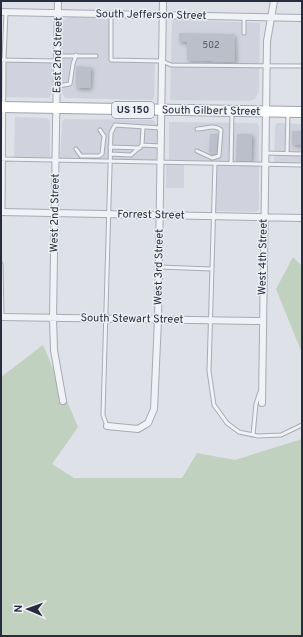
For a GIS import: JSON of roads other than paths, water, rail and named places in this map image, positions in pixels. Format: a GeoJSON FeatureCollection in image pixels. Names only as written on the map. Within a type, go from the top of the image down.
{"type":"FeatureCollection","features":[{"type":"Feature","properties":{"kind":"main road","name":"South Gilbert Street"},"geometry":{"type":"LineString","coordinates":[[3,107],[302,112]]}},
{"type":"Feature","properties":{"kind":"street","name":"East 2nd Street"},"geometry":{"type":"LineString","coordinates":[[57,108],[58,1]]}},
{"type":"Feature","properties":{"kind":"street","name":"West 3rd Street"},"geometry":{"type":"LineString","coordinates":[[107,426],[138,429],[148,423],[154,409],[158,320],[163,1]]}},
{"type":"Feature","properties":{"kind":"street","name":"West 4th Street"},"geometry":{"type":"LineString","coordinates":[[262,403],[266,66],[270,18],[274,1]]}},
{"type":"Feature","properties":{"kind":"street","name":"South Jefferson Street"},"geometry":{"type":"LineString","coordinates":[[4,12],[302,18]]}},
{"type":"Feature","properties":{"kind":"street","name":"West 2nd Street"},"geometry":{"type":"LineString","coordinates":[[57,108],[53,318],[54,350],[63,401]]}},
{"type":"Feature","properties":{"kind":"street","name":"Forrest Street"},"geometry":{"type":"LineString","coordinates":[[2,212],[302,218]]}},
{"type":"Feature","properties":{"kind":"street","name":"South Stewart Street"},"geometry":{"type":"LineString","coordinates":[[1,317],[262,321]]}},
{"type":"Feature","properties":{"kind":"lane"},"geometry":{"type":"LineString","coordinates":[[2,212],[4,12]]}},
{"type":"Feature","properties":{"kind":"lane"},"geometry":{"type":"LineString","coordinates":[[111,14],[111,60],[162,61],[171,65],[302,66]]}},
{"type":"Feature","properties":{"kind":"lane"},"geometry":{"type":"LineString","coordinates":[[244,17],[244,32]]}},
{"type":"Feature","properties":{"kind":"lane"},"geometry":{"type":"LineString","coordinates":[[3,60],[58,59],[76,55],[96,56]]}},
{"type":"Feature","properties":{"kind":"lane"},"geometry":{"type":"LineString","coordinates":[[57,86],[70,84],[76,55]]}},
{"type":"Feature","properties":{"kind":"lane"},"geometry":{"type":"LineString","coordinates":[[231,164],[232,111]]}},
{"type":"Feature","properties":{"kind":"lane"},"geometry":{"type":"LineString","coordinates":[[287,153],[288,112]]}},
{"type":"Feature","properties":{"kind":"lane"},"geometry":{"type":"LineString","coordinates":[[107,426],[103,416],[107,214],[111,133],[115,125],[135,125],[143,128],[161,128]]}},
{"type":"Feature","properties":{"kind":"lane"},"geometry":{"type":"LineString","coordinates":[[197,129],[212,126],[221,130],[221,151],[219,156],[212,158],[197,151]]}},
{"type":"Feature","properties":{"kind":"lane"},"geometry":{"type":"LineString","coordinates":[[110,154],[131,155],[141,146],[143,128]]}},
{"type":"Feature","properties":{"kind":"lane"},"geometry":{"type":"LineString","coordinates":[[76,149],[81,156],[98,156],[102,154],[104,136],[100,130]]}},
{"type":"Feature","properties":{"kind":"lane"},"geometry":{"type":"LineString","coordinates":[[110,147],[161,146]]}},
{"type":"Feature","properties":{"kind":"lane"},"geometry":{"type":"LineString","coordinates":[[266,153],[302,154]]}},
{"type":"Feature","properties":{"kind":"lane"},"geometry":{"type":"LineString","coordinates":[[2,159],[302,165]]}},
{"type":"Feature","properties":{"kind":"lane"},"geometry":{"type":"LineString","coordinates":[[215,164],[212,216],[210,321],[210,376],[214,405],[227,424],[239,432],[253,435],[281,435],[302,425]]}},
{"type":"Feature","properties":{"kind":"lane"},"geometry":{"type":"LineString","coordinates":[[1,264],[1,317]]}},
{"type":"Feature","properties":{"kind":"lane"},"geometry":{"type":"LineString","coordinates":[[159,267],[211,270]]}},
{"type":"Feature","properties":{"kind":"lane"},"geometry":{"type":"LineString","coordinates":[[253,435],[256,404],[262,389]]}}]}
